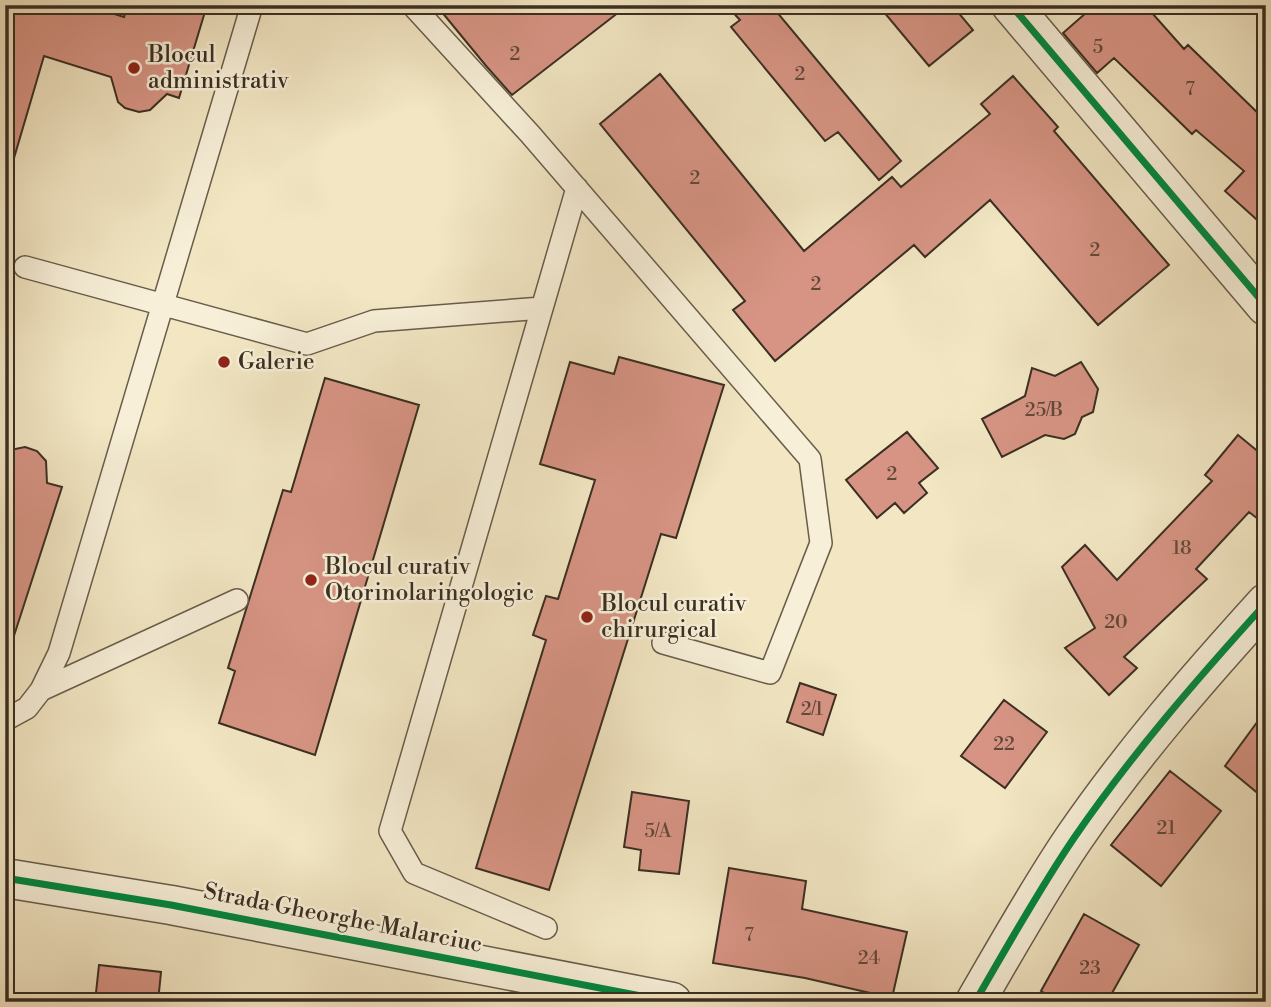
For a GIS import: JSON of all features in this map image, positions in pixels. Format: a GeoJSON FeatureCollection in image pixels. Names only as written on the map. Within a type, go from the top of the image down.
{"type":"FeatureCollection","features":[{"type":"Feature","properties":{"kind":"street"},"geometry":{"type":"LineString","coordinates":[[1011,5],[1266,306]]}},
{"type":"Feature","properties":{"kind":"street"},"geometry":{"type":"LineString","coordinates":[[975,1002],[1075,837],[1194,683],[1266,603]]}},
{"type":"Feature","properties":{"kind":"street","name":"Strada Gheorghe Malarciuc"},"geometry":{"type":"LineString","coordinates":[[5,878],[171,905],[672,1002]]}},
{"type":"Feature","properties":{"kind":"lane"},"geometry":{"type":"LineString","coordinates":[[5,720],[27,708],[41,690],[59,653],[251,5]]}},
{"type":"Feature","properties":{"kind":"lane"},"geometry":{"type":"LineString","coordinates":[[412,5],[530,134],[810,459],[821,543],[770,673],[663,643]]}},
{"type":"Feature","properties":{"kind":"lane"},"geometry":{"type":"LineString","coordinates":[[546,928],[414,873],[390,831],[577,188]]}},
{"type":"Feature","properties":{"kind":"lane"},"geometry":{"type":"LineString","coordinates":[[25,267],[307,344],[374,321],[542,308]]}},
{"type":"Feature","properties":{"kind":"lane"},"geometry":{"type":"LineString","coordinates":[[41,690],[237,600]]}},
{"type":"Feature","properties":{"kind":"building","name":"Blocul administrativ"},"geometry":{"type":"Polygon","coordinates":[[[5,5],[85,5],[124,17],[128,5],[207,5],[179,98],[167,94],[150,110],[139,112],[125,108],[118,102],[111,77],[44,56],[14,158],[5,156],[5,5]]]}},
{"type":"Feature","properties":{"kind":"building"},"geometry":{"type":"Polygon","coordinates":[[[436,5],[628,5],[512,95],[436,5]]]}},
{"type":"Feature","properties":{"kind":"building"},"geometry":{"type":"Polygon","coordinates":[[[726,5],[771,5],[901,161],[879,180],[838,132],[825,141],[731,27],[740,20],[726,5]]]}},
{"type":"Feature","properties":{"kind":"building"},"geometry":{"type":"Polygon","coordinates":[[[878,5],[952,5],[973,30],[929,66],[878,5]]]}},
{"type":"Feature","properties":{"kind":"building"},"geometry":{"type":"Polygon","coordinates":[[[1095,5],[1145,5],[1184,49],[1188,45],[1266,121],[1266,228],[1225,191],[1244,171],[1196,130],[1192,134],[1114,58],[1097,73],[1063,33],[1095,5]]]}},
{"type":"Feature","properties":{"kind":"building"},"geometry":{"type":"Polygon","coordinates":[[[660,74],[804,251],[892,177],[901,187],[990,114],[981,104],[1013,76],[1058,127],[1054,131],[1169,265],[1098,325],[990,200],[925,257],[914,245],[775,361],[733,310],[745,301],[600,124],[660,74]]]}},
{"type":"Feature","properties":{"kind":"building","name":"Blocul curativ chirurgical"},"geometry":{"type":"Polygon","coordinates":[[[619,357],[724,385],[676,538],[661,534],[549,890],[476,868],[546,640],[533,635],[546,596],[558,599],[595,480],[540,464],[570,362],[614,374],[619,357]]]}},
{"type":"Feature","properties":{"kind":"building"},"geometry":{"type":"Polygon","coordinates":[[[1081,362],[1098,389],[1093,412],[1082,417],[1075,434],[1064,439],[1045,435],[1002,457],[982,419],[1025,396],[1032,368],[1055,376],[1081,362]]]}},
{"type":"Feature","properties":{"kind":"building","name":"Blocul curativ Otorinolaringologic"},"geometry":{"type":"Polygon","coordinates":[[[325,378],[419,405],[315,755],[219,723],[235,671],[228,668],[283,490],[291,492],[325,378]]]}},
{"type":"Feature","properties":{"kind":"building"},"geometry":{"type":"Polygon","coordinates":[[[907,432],[938,468],[919,483],[927,493],[904,513],[895,503],[877,518],[846,480],[907,432]]]}},
{"type":"Feature","properties":{"kind":"building"},"geometry":{"type":"Polygon","coordinates":[[[1238,435],[1266,458],[1266,525],[1249,512],[1196,569],[1207,579],[1124,657],[1137,668],[1109,695],[1065,648],[1095,628],[1062,567],[1085,545],[1117,580],[1212,481],[1205,475],[1238,435]]]}},
{"type":"Feature","properties":{"kind":"building"},"geometry":{"type":"Polygon","coordinates":[[[25,447],[37,451],[46,461],[47,483],[62,487],[12,642],[5,641],[5,451],[25,447]]]}},
{"type":"Feature","properties":{"kind":"building"},"geometry":{"type":"Polygon","coordinates":[[[800,683],[836,695],[823,735],[787,722],[800,683]]]}},
{"type":"Feature","properties":{"kind":"building"},"geometry":{"type":"Polygon","coordinates":[[[1004,700],[1047,732],[1005,788],[961,756],[1004,700]]]}},
{"type":"Feature","properties":{"kind":"building"},"geometry":{"type":"Polygon","coordinates":[[[1266,710],[1266,800],[1225,766],[1266,710]]]}},
{"type":"Feature","properties":{"kind":"building"},"geometry":{"type":"Polygon","coordinates":[[[1170,771],[1221,811],[1161,886],[1111,845],[1170,771]]]}},
{"type":"Feature","properties":{"kind":"building"},"geometry":{"type":"Polygon","coordinates":[[[632,792],[689,801],[679,874],[639,870],[641,850],[624,847],[632,792]]]}},
{"type":"Feature","properties":{"kind":"building"},"geometry":{"type":"Polygon","coordinates":[[[729,868],[806,881],[802,909],[907,932],[892,998],[805,978],[713,963],[729,868]]]}},
{"type":"Feature","properties":{"kind":"building"},"geometry":{"type":"Polygon","coordinates":[[[1084,914],[1139,945],[1107,1002],[1059,1002],[1041,991],[1084,914]]]}},
{"type":"Feature","properties":{"kind":"building"},"geometry":{"type":"Polygon","coordinates":[[[99,965],[161,972],[158,1002],[95,1002],[99,965]]]}},
{"type":"Feature","properties":{"kind":"cycle path"},"geometry":{"type":"LineString","coordinates":[[1011,5],[1266,306]]}},
{"type":"Feature","properties":{"kind":"cycle path"},"geometry":{"type":"LineString","coordinates":[[975,1002],[1048,878],[1096,807],[1166,718],[1266,603]]}},
{"type":"Feature","properties":{"kind":"cycle path"},"geometry":{"type":"LineString","coordinates":[[5,878],[171,905],[672,1002]]}},
{"type":"Feature","properties":{"kind":"place","name":"Blocul administrativ"},"geometry":{"type":"Point","coordinates":[134,68]}},
{"type":"Feature","properties":{"kind":"place","name":"Galerie"},"geometry":{"type":"Point","coordinates":[224,362]}},
{"type":"Feature","properties":{"kind":"place","name":"Blocul curativ Otorinolaringologic"},"geometry":{"type":"Point","coordinates":[311,580]}},
{"type":"Feature","properties":{"kind":"place","name":"Blocul curativ chirurgical"},"geometry":{"type":"Point","coordinates":[587,617]}}]}
